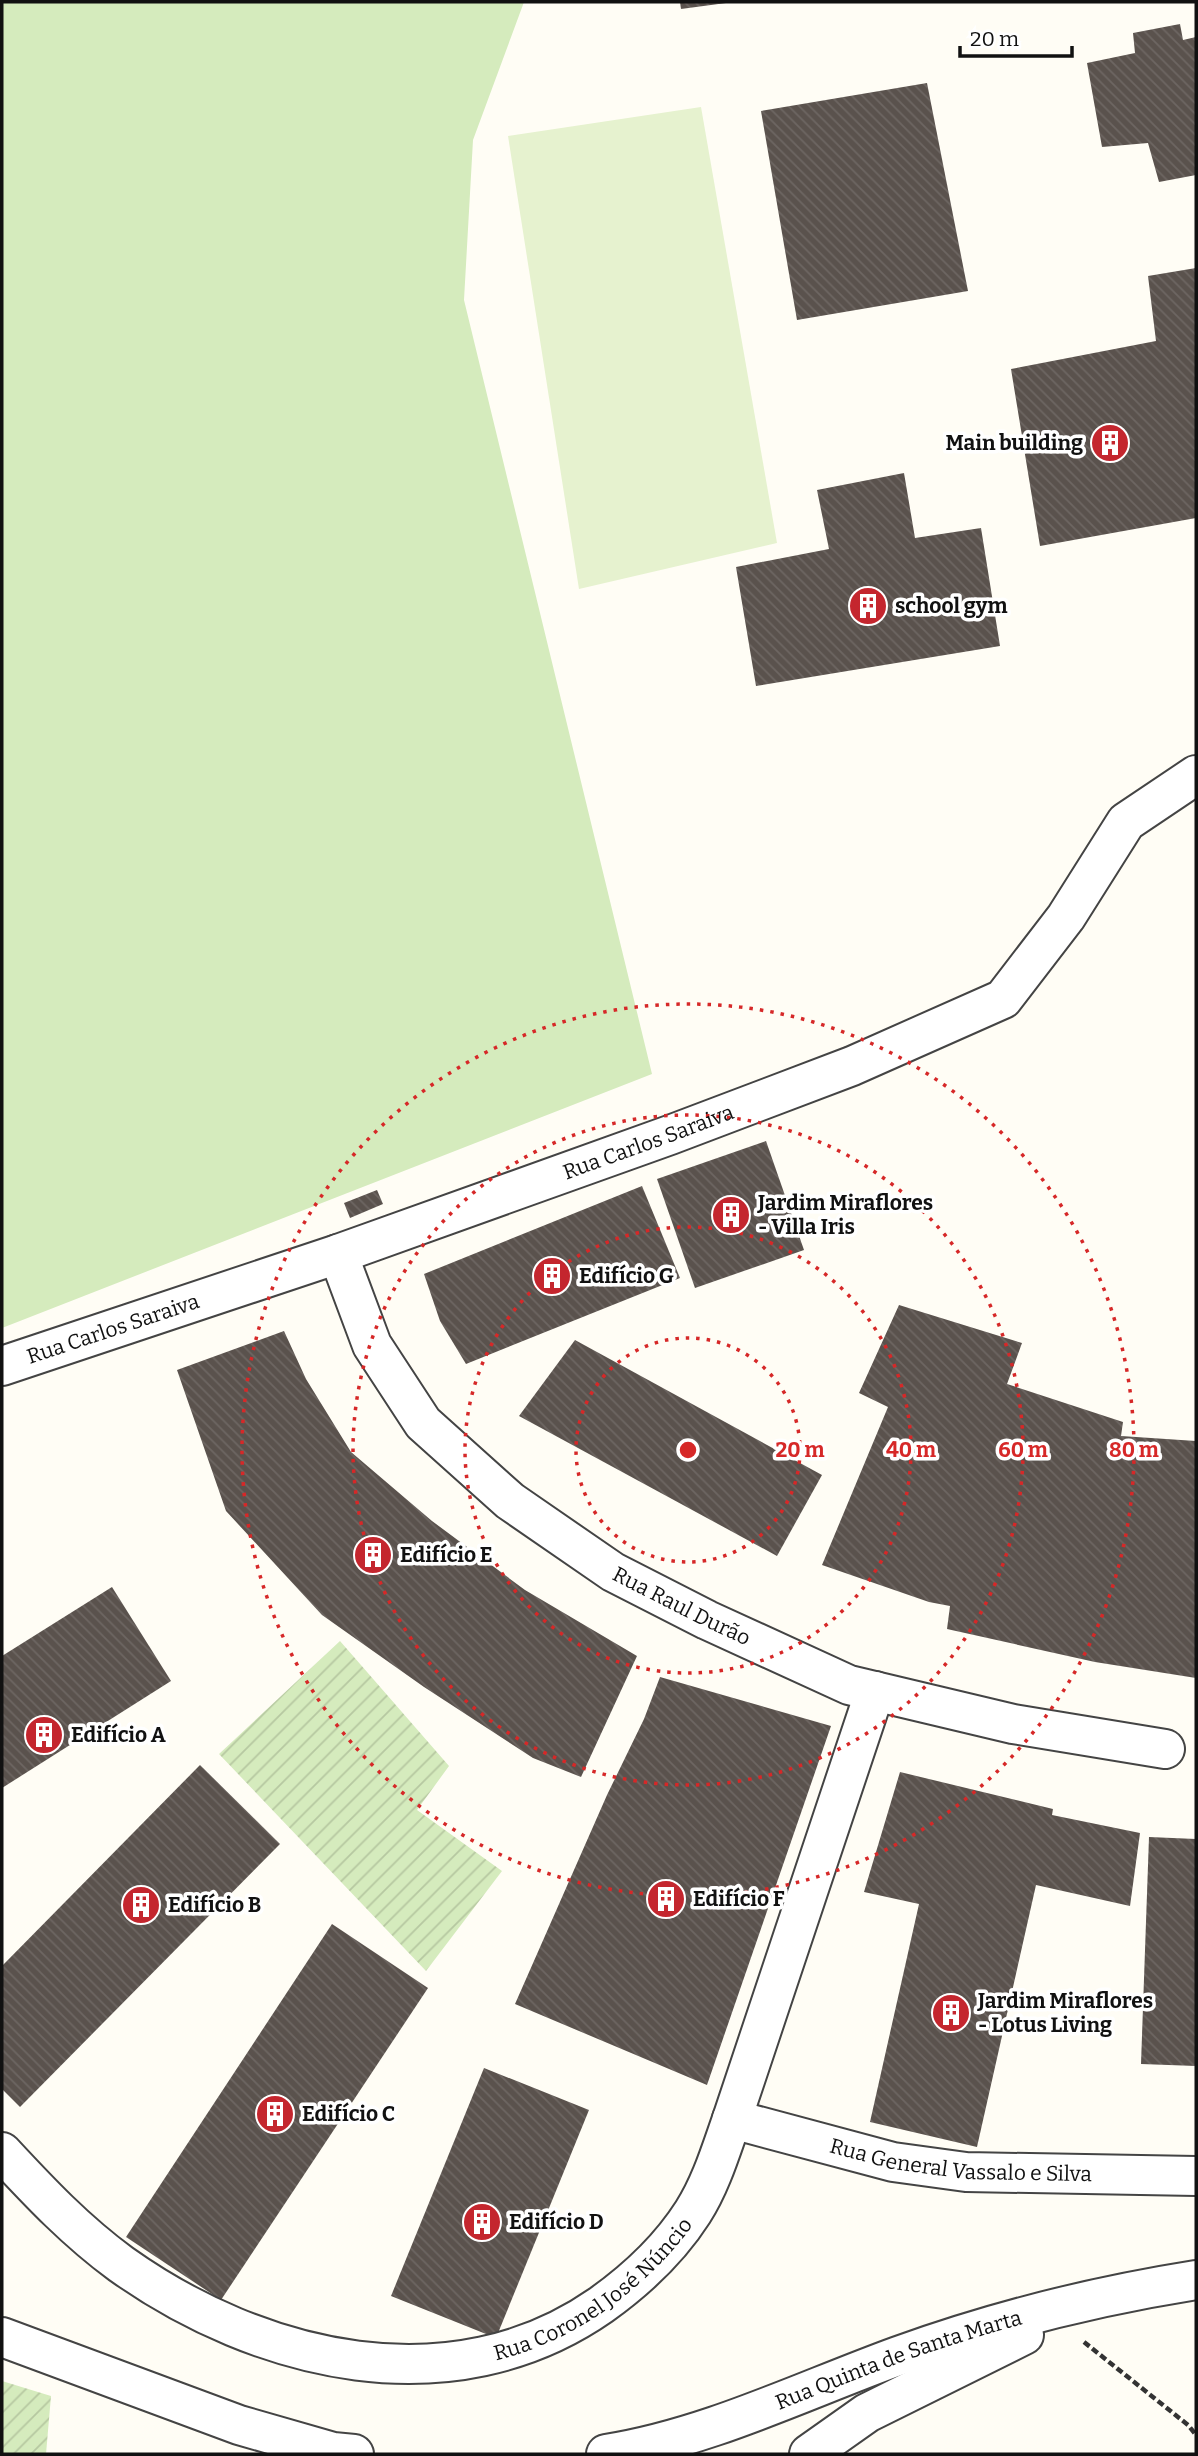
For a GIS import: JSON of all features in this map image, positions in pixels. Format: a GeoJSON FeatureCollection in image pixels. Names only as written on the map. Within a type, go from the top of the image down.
{"type":"FeatureCollection","features":[{"type":"Feature","properties":{"kind":"street","name":"Rua Carlos Saraiva"},"geometry":{"type":"LineString","coordinates":[[2,1366],[338,1254],[670,1135],[852,1066],[1003,999],[1066,917],[1126,822],[1196,775]]}},
{"type":"Feature","properties":{"kind":"street","name":"Rua Raul Durão"},"geometry":{"type":"LineString","coordinates":[[338,1254],[372,1345],[424,1423],[510,1501],[613,1572],[849,1685],[1013,1724],[1166,1749]]}},
{"type":"Feature","properties":{"kind":"street","name":"Rua Coronel José Núncio"},"geometry":{"type":"LineString","coordinates":[[2,2152],[66,2220],[124,2266],[212,2316],[262,2338],[321,2356],[371,2363],[421,2365],[467,2360],[513,2349],[558,2331],[618,2293],[667,2245],[694,2211],[732,2119],[876,1691]]}},
{"type":"Feature","properties":{"kind":"street","name":"Rua General Vassalo e Silva"},"geometry":{"type":"LineString","coordinates":[[732,2119],[893,2162],[966,2172],[1196,2176]]}},
{"type":"Feature","properties":{"kind":"street","name":"Rua Quinta de Santa Marta"},"geometry":{"type":"LineString","coordinates":[[606,2454],[649,2446],[738,2418],[898,2356],[970,2332],[1045,2310],[1196,2280]]}},
{"type":"Feature","properties":{"kind":"street"},"geometry":{"type":"LineString","coordinates":[[809,2454],[867,2413],[1103,2298]]}},
{"type":"Feature","properties":{"kind":"street"},"geometry":{"type":"LineString","coordinates":[[2,2337],[239,2425],[333,2452],[354,2454]]}},
{"type":"Feature","properties":{"kind":"path"},"geometry":{"type":"LineString","coordinates":[[1056,2319],[1180,2418],[1196,2435]]}},
{"type":"Feature","properties":{"kind":"green space"},"geometry":{"type":"Polygon","coordinates":[[[2,2],[524,2],[473,140],[464,300],[652,1074],[2,1328],[2,2]]]}},
{"type":"Feature","properties":{"kind":"green space"},"geometry":{"type":"Polygon","coordinates":[[[701,107],[777,543],[579,589],[508,136],[701,107]]]}},
{"type":"Feature","properties":{"kind":"green space"},"geometry":{"type":"Polygon","coordinates":[[[340,1641],[449,1766],[417,1810],[502,1871],[426,1971],[219,1754],[340,1641]]]}},
{"type":"Feature","properties":{"kind":"green space"},"geometry":{"type":"Polygon","coordinates":[[[2,2381],[51,2396],[46,2454],[2,2454],[2,2381]]]}},
{"type":"Feature","properties":{"kind":"building"},"geometry":{"type":"Polygon","coordinates":[[[680,2],[726,2],[726,3],[681,9],[680,2]]]}},
{"type":"Feature","properties":{"kind":"building"},"geometry":{"type":"Polygon","coordinates":[[[1180,24],[1183,40],[1196,37],[1196,175],[1159,182],[1148,143],[1102,147],[1087,63],[1135,53],[1133,33],[1180,24]]]}},
{"type":"Feature","properties":{"kind":"building"},"geometry":{"type":"Polygon","coordinates":[[[927,83],[968,291],[797,320],[761,111],[927,83]]]}},
{"type":"Feature","properties":{"kind":"building","name":"Main building"},"geometry":{"type":"Polygon","coordinates":[[[1196,268],[1196,518],[1040,546],[1011,369],[1156,341],[1148,276],[1196,268]]]}},
{"type":"Feature","properties":{"kind":"building","name":"school gym"},"geometry":{"type":"Polygon","coordinates":[[[904,473],[915,538],[981,528],[1000,646],[756,686],[736,567],[829,549],[817,490],[904,473]]]}},
{"type":"Feature","properties":{"kind":"building","name":"Jardim Miraflores - Villa Iris"},"geometry":{"type":"Polygon","coordinates":[[[766,1141],[804,1250],[695,1288],[657,1179],[766,1141]]]}},
{"type":"Feature","properties":{"kind":"building","name":"Edifício G"},"geometry":{"type":"Polygon","coordinates":[[[642,1186],[680,1278],[466,1364],[440,1321],[424,1274],[642,1186]]]}},
{"type":"Feature","properties":{"kind":"building"},"geometry":{"type":"Polygon","coordinates":[[[377,1190],[383,1204],[350,1218],[344,1203],[377,1190]]]}},
{"type":"Feature","properties":{"kind":"building"},"geometry":{"type":"Polygon","coordinates":[[[899,1305],[1022,1343],[1007,1384],[1123,1422],[1121,1436],[1196,1441],[1196,1678],[1095,1662],[947,1629],[950,1606],[929,1602],[822,1565],[888,1407],[859,1393],[899,1305]]]}},
{"type":"Feature","properties":{"kind":"building","name":"Edifício E"},"geometry":{"type":"Polygon","coordinates":[[[284,1331],[306,1379],[351,1452],[432,1521],[525,1590],[637,1656],[581,1777],[533,1758],[424,1687],[322,1615],[226,1511],[177,1370],[284,1331]]]}},
{"type":"Feature","properties":{"kind":"building"},"geometry":{"type":"Polygon","coordinates":[[[575,1340],[822,1475],[777,1556],[519,1416],[575,1340]]]}},
{"type":"Feature","properties":{"kind":"building","name":"Edifício A"},"geometry":{"type":"Polygon","coordinates":[[[112,1587],[171,1681],[2,1788],[2,1656],[112,1587]]]}},
{"type":"Feature","properties":{"kind":"building","name":"Edifício F"},"geometry":{"type":"Polygon","coordinates":[[[660,1677],[831,1726],[707,2085],[515,2004],[607,1795],[644,1719],[660,1677]]]}},
{"type":"Feature","properties":{"kind":"building","name":"Edifício B"},"geometry":{"type":"Polygon","coordinates":[[[200,1765],[280,1844],[20,2107],[2,2089],[2,1966],[200,1765]]]}},
{"type":"Feature","properties":{"kind":"building","name":"Jardim Miraflores - Lotus Living"},"geometry":{"type":"Polygon","coordinates":[[[900,1772],[1053,1809],[1052,1815],[1140,1833],[1130,1906],[1036,1885],[977,2147],[870,2122],[919,1904],[864,1892],[900,1772]]]}},
{"type":"Feature","properties":{"kind":"building"},"geometry":{"type":"Polygon","coordinates":[[[1149,1837],[1196,1839],[1196,2066],[1141,2064],[1149,1837]]]}},
{"type":"Feature","properties":{"kind":"building","name":"Edifício C"},"geometry":{"type":"Polygon","coordinates":[[[332,1924],[428,1988],[221,2300],[126,2237],[332,1924]]]}},
{"type":"Feature","properties":{"kind":"building","name":"Edifício D"},"geometry":{"type":"Polygon","coordinates":[[[484,2068],[589,2110],[496,2338],[391,2296],[484,2068]]]}},
{"type":"Feature","properties":{"kind":"place","name":"Main building"},"geometry":{"type":"Point","coordinates":[1110,443]}},
{"type":"Feature","properties":{"kind":"place","name":"school gym"},"geometry":{"type":"Point","coordinates":[868,606]}},
{"type":"Feature","properties":{"kind":"place","name":"Jardim Miraflores - Villa Iris"},"geometry":{"type":"Point","coordinates":[731,1215]}},
{"type":"Feature","properties":{"kind":"place","name":"Edifício G"},"geometry":{"type":"Point","coordinates":[552,1276]}},
{"type":"Feature","properties":{"kind":"place","name":"Edifício E"},"geometry":{"type":"Point","coordinates":[373,1555]}},
{"type":"Feature","properties":{"kind":"place","name":"Edifício A"},"geometry":{"type":"Point","coordinates":[44,1735]}},
{"type":"Feature","properties":{"kind":"place","name":"Edifício F"},"geometry":{"type":"Point","coordinates":[666,1899]}},
{"type":"Feature","properties":{"kind":"place","name":"Edifício B"},"geometry":{"type":"Point","coordinates":[141,1905]}},
{"type":"Feature","properties":{"kind":"place","name":"Jardim Miraflores - Lotus Living"},"geometry":{"type":"Point","coordinates":[951,2013]}},
{"type":"Feature","properties":{"kind":"place","name":"Edifício C"},"geometry":{"type":"Point","coordinates":[275,2114]}},
{"type":"Feature","properties":{"kind":"place","name":"Edifício D"},"geometry":{"type":"Point","coordinates":[482,2222]}}]}
